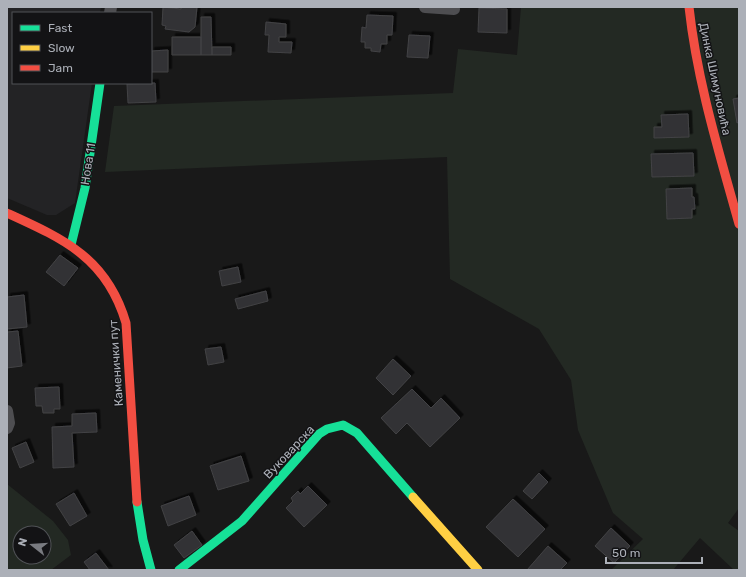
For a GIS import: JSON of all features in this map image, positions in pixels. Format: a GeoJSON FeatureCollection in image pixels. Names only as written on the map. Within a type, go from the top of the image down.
{"type":"FeatureCollection","features":[{"type":"Feature","properties":{"kind":"street"},"geometry":{"type":"LineString","coordinates":[[425,7],[454,9]]}},
{"type":"Feature","properties":{"kind":"street","name":"Динка Шимуновића"},"geometry":{"type":"LineString","coordinates":[[689,7],[691,34],[703,91],[739,224]]}},
{"type":"Feature","properties":{"kind":"street","name":"Нова 11"},"geometry":{"type":"LineString","coordinates":[[71,245],[84,188],[100,84]]}},
{"type":"Feature","properties":{"kind":"street","name":"Каменички пут"},"geometry":{"type":"LineString","coordinates":[[7,213],[44,229],[71,245],[99,268],[118,295],[124,309],[129,360],[137,489],[145,546],[151,570]]}},
{"type":"Feature","properties":{"kind":"street"},"geometry":{"type":"LineString","coordinates":[[7,411],[9,424],[7,428]]}},
{"type":"Feature","properties":{"kind":"street","name":"Вуковарска"},"geometry":{"type":"LineString","coordinates":[[179,570],[242,521],[319,434],[327,429],[342,426],[357,433],[362,438],[478,570]]}},
{"type":"Feature","properties":{"kind":"shaded area"},"geometry":{"type":"Polygon","coordinates":[[[7,7],[101,7],[100,12],[12,12],[12,84],[92,84],[75,203],[56,215],[47,215],[7,198],[7,7]]]}},
{"type":"Feature","properties":{"kind":"shaded area"},"geometry":{"type":"Polygon","coordinates":[[[521,7],[739,7],[739,508],[728,523],[739,531],[739,570],[734,570],[700,538],[673,570],[611,570],[643,539],[613,513],[578,430],[571,380],[539,329],[450,279],[447,157],[105,172],[114,106],[453,93],[458,49],[517,55],[521,7]]]}},
{"type":"Feature","properties":{"kind":"shaded area"},"geometry":{"type":"Polygon","coordinates":[[[7,484],[53,521],[68,540],[71,555],[51,570],[8,570],[7,484]]]}},
{"type":"Feature","properties":{"kind":"building"},"geometry":{"type":"Polygon","coordinates":[[[163,7],[181,9],[181,7],[197,7],[195,27],[189,32],[165,29],[166,26],[162,25],[163,7]]]}},
{"type":"Feature","properties":{"kind":"building"},"geometry":{"type":"Polygon","coordinates":[[[479,8],[507,9],[507,33],[478,32],[479,8]]]}},
{"type":"Feature","properties":{"kind":"building"},"geometry":{"type":"Polygon","coordinates":[[[367,15],[393,16],[392,35],[387,35],[387,44],[381,44],[380,52],[371,51],[371,48],[365,48],[365,42],[361,42],[362,27],[366,28],[367,15]]]}},
{"type":"Feature","properties":{"kind":"building"},"geometry":{"type":"Polygon","coordinates":[[[201,17],[211,17],[212,55],[201,55],[201,17]]]}},
{"type":"Feature","properties":{"kind":"building"},"geometry":{"type":"Polygon","coordinates":[[[266,22],[286,24],[286,37],[279,37],[279,42],[292,42],[291,53],[268,52],[269,35],[265,35],[266,22]]]}},
{"type":"Feature","properties":{"kind":"building"},"geometry":{"type":"Polygon","coordinates":[[[409,35],[430,36],[428,58],[407,57],[409,35]]]}},
{"type":"Feature","properties":{"kind":"building"},"geometry":{"type":"Polygon","coordinates":[[[172,37],[201,37],[201,55],[172,55],[172,37]]]}},
{"type":"Feature","properties":{"kind":"building"},"geometry":{"type":"Polygon","coordinates":[[[212,47],[231,47],[231,55],[212,55],[212,47]]]}},
{"type":"Feature","properties":{"kind":"building"},"geometry":{"type":"Polygon","coordinates":[[[168,50],[168,72],[152,72],[152,51],[168,50]]]}},
{"type":"Feature","properties":{"kind":"building"},"geometry":{"type":"Polygon","coordinates":[[[155,83],[156,102],[128,103],[127,84],[155,83]]]}},
{"type":"Feature","properties":{"kind":"building"},"geometry":{"type":"Polygon","coordinates":[[[739,98],[739,122],[737,123],[733,99],[739,98]]]}},
{"type":"Feature","properties":{"kind":"building"},"geometry":{"type":"Polygon","coordinates":[[[688,114],[689,137],[654,138],[654,127],[662,127],[661,115],[688,114]]]}},
{"type":"Feature","properties":{"kind":"building"},"geometry":{"type":"Polygon","coordinates":[[[693,153],[694,176],[652,177],[651,154],[693,153]]]}},
{"type":"Feature","properties":{"kind":"building"},"geometry":{"type":"Polygon","coordinates":[[[692,188],[692,197],[694,197],[695,209],[692,209],[692,218],[667,219],[666,189],[692,188]]]}},
{"type":"Feature","properties":{"kind":"building"},"geometry":{"type":"Polygon","coordinates":[[[60,255],[78,268],[64,286],[46,272],[60,255]]]}},
{"type":"Feature","properties":{"kind":"building"},"geometry":{"type":"Polygon","coordinates":[[[238,267],[241,282],[222,286],[219,271],[238,267]]]}},
{"type":"Feature","properties":{"kind":"building"},"geometry":{"type":"Polygon","coordinates":[[[266,291],[268,301],[238,309],[235,299],[266,291]]]}},
{"type":"Feature","properties":{"kind":"building"},"geometry":{"type":"Polygon","coordinates":[[[24,295],[27,327],[7,329],[7,297],[24,295]]]}},
{"type":"Feature","properties":{"kind":"building"},"geometry":{"type":"Polygon","coordinates":[[[18,331],[22,366],[7,368],[7,332],[18,331]]]}},
{"type":"Feature","properties":{"kind":"building"},"geometry":{"type":"Polygon","coordinates":[[[221,347],[224,362],[208,365],[205,349],[221,347]]]}},
{"type":"Feature","properties":{"kind":"building"},"geometry":{"type":"Polygon","coordinates":[[[393,359],[411,376],[393,395],[376,378],[393,359]]]}},
{"type":"Feature","properties":{"kind":"building"},"geometry":{"type":"Polygon","coordinates":[[[59,387],[60,409],[54,409],[54,413],[43,413],[42,406],[36,406],[35,388],[59,387]]]}},
{"type":"Feature","properties":{"kind":"building"},"geometry":{"type":"Polygon","coordinates":[[[412,389],[431,408],[441,398],[460,418],[430,447],[407,423],[396,434],[381,418],[412,389]]]}},
{"type":"Feature","properties":{"kind":"building"},"geometry":{"type":"Polygon","coordinates":[[[96,413],[97,432],[72,433],[74,467],[53,468],[52,427],[72,426],[72,414],[96,413]]]}},
{"type":"Feature","properties":{"kind":"building"},"geometry":{"type":"Polygon","coordinates":[[[26,442],[34,462],[20,468],[12,448],[26,442]]]}},
{"type":"Feature","properties":{"kind":"building"},"geometry":{"type":"Polygon","coordinates":[[[241,456],[249,481],[218,490],[210,466],[241,456]]]}},
{"type":"Feature","properties":{"kind":"building"},"geometry":{"type":"Polygon","coordinates":[[[539,473],[548,482],[532,499],[523,491],[539,473]]]}},
{"type":"Feature","properties":{"kind":"building"},"geometry":{"type":"Polygon","coordinates":[[[308,486],[327,505],[304,527],[286,508],[293,501],[291,498],[298,491],[300,494],[308,486]]]}},
{"type":"Feature","properties":{"kind":"building"},"geometry":{"type":"Polygon","coordinates":[[[74,493],[87,516],[70,526],[56,504],[74,493]]]}},
{"type":"Feature","properties":{"kind":"building"},"geometry":{"type":"Polygon","coordinates":[[[189,496],[196,515],[168,526],[161,506],[189,496]]]}},
{"type":"Feature","properties":{"kind":"building"},"geometry":{"type":"Polygon","coordinates":[[[513,499],[545,529],[518,557],[486,527],[513,499]]]}},
{"type":"Feature","properties":{"kind":"building"},"geometry":{"type":"Polygon","coordinates":[[[611,528],[630,546],[614,563],[595,546],[611,528]]]}},
{"type":"Feature","properties":{"kind":"building"},"geometry":{"type":"Polygon","coordinates":[[[192,531],[202,545],[184,558],[174,545],[192,531]]]}},
{"type":"Feature","properties":{"kind":"building"},"geometry":{"type":"Polygon","coordinates":[[[548,546],[567,563],[560,570],[527,570],[548,546]]]}},
{"type":"Feature","properties":{"kind":"building"},"geometry":{"type":"Polygon","coordinates":[[[96,553],[109,570],[90,570],[84,562],[96,553]]]}},
{"type":"Feature","properties":{"kind":"traffic: fast"},"geometry":{"type":"LineString","coordinates":[[71,245],[85,188],[100,84]]}},
{"type":"Feature","properties":{"kind":"traffic: fast"},"geometry":{"type":"LineString","coordinates":[[179,570],[242,521],[319,434],[327,429],[343,425],[357,433],[413,497]]}},
{"type":"Feature","properties":{"kind":"traffic: fast"},"geometry":{"type":"LineString","coordinates":[[137,502],[143,540],[151,570]]}},
{"type":"Feature","properties":{"kind":"traffic: slow"},"geometry":{"type":"LineString","coordinates":[[413,497],[478,570]]}},
{"type":"Feature","properties":{"kind":"traffic: jam"},"geometry":{"type":"LineString","coordinates":[[689,7],[697,62],[703,89],[716,143],[739,224]]}},
{"type":"Feature","properties":{"kind":"traffic: jam"},"geometry":{"type":"LineString","coordinates":[[7,213],[47,232],[81,253],[95,266],[107,282],[118,301],[126,323],[137,502]]}}]}
